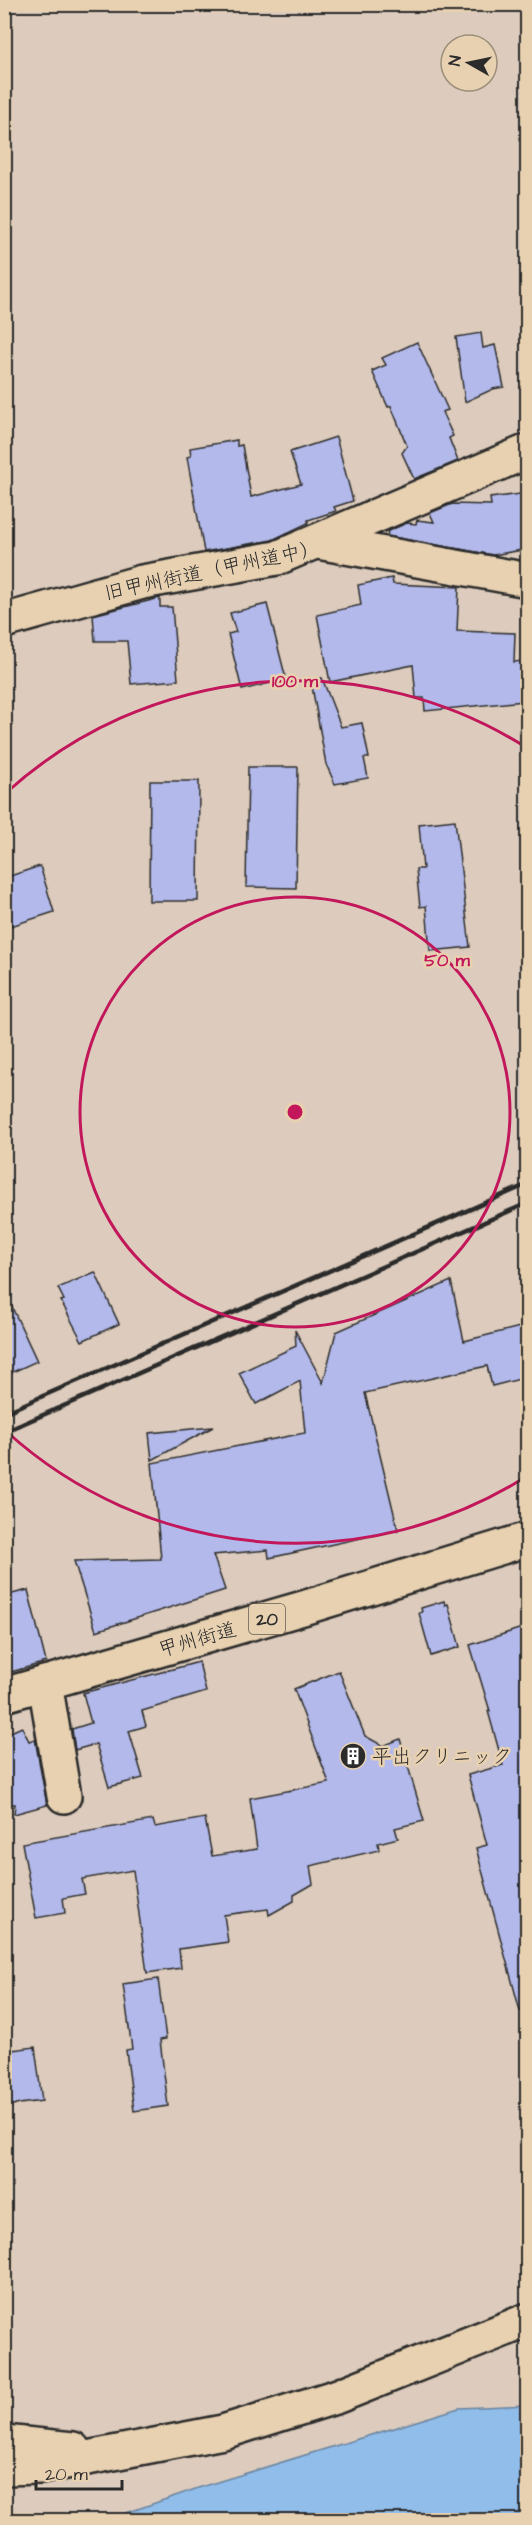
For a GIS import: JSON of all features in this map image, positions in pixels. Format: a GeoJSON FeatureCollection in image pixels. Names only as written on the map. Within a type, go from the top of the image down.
{"type":"FeatureCollection","features":[{"type":"Feature","properties":{"kind":"main road"},"geometry":{"type":"LineString","coordinates":[[318,542],[528,451]]}},
{"type":"Feature","properties":{"kind":"main road","name":"旧甲州街道（甲州道中）"},"geometry":{"type":"LineString","coordinates":[[4,621],[142,582],[277,558],[318,542],[528,580]]}},
{"type":"Feature","properties":{"kind":"main road","name":"甲州街道"},"geometry":{"type":"LineString","coordinates":[[4,1695],[528,1539]]}},
{"type":"Feature","properties":{"kind":"main road"},"geometry":{"type":"LineString","coordinates":[[45,1683],[64,1796]]}},
{"type":"Feature","properties":{"kind":"main road"},"geometry":{"type":"LineString","coordinates":[[4,2468],[40,2468],[223,2432],[338,2396],[528,2320]]}},
{"type":"Feature","properties":{"kind":"main road"},"geometry":{"type":"LineString","coordinates":[[4,2442],[120,2453]]}},
{"type":"Feature","properties":{"kind":"water"},"geometry":{"type":"Polygon","coordinates":[[[527,2405],[527,2520],[106,2520],[204,2486],[459,2408],[527,2405]]]}},
{"type":"Feature","properties":{"kind":"building"},"geometry":{"type":"Polygon","coordinates":[[[481,333],[483,348],[495,345],[504,387],[493,389],[465,402],[456,337],[481,333]]]}},
{"type":"Feature","properties":{"kind":"building"},"geometry":{"type":"Polygon","coordinates":[[[417,342],[448,410],[442,412],[453,436],[449,438],[458,461],[414,479],[402,453],[407,446],[391,406],[388,407],[372,371],[386,365],[382,358],[417,342]]]}},
{"type":"Feature","properties":{"kind":"building"},"geometry":{"type":"Polygon","coordinates":[[[336,437],[353,501],[334,507],[336,511],[308,520],[308,523],[272,540],[204,552],[187,457],[191,456],[190,448],[237,440],[237,446],[242,445],[251,497],[301,484],[290,452],[336,437]]]}},
{"type":"Feature","properties":{"kind":"building"},"geometry":{"type":"Polygon","coordinates":[[[528,493],[528,549],[493,555],[387,536],[388,531],[407,523],[416,524],[417,520],[434,522],[430,513],[452,504],[491,505],[490,498],[528,493]]]}},
{"type":"Feature","properties":{"kind":"building"},"geometry":{"type":"Polygon","coordinates":[[[392,578],[393,584],[459,587],[457,631],[515,633],[514,662],[524,661],[526,692],[523,692],[524,701],[425,711],[424,698],[416,698],[413,665],[330,682],[317,615],[361,605],[358,585],[392,578]]]}},
{"type":"Feature","properties":{"kind":"building"},"geometry":{"type":"Polygon","coordinates":[[[160,598],[160,607],[172,607],[178,680],[131,684],[127,641],[95,641],[93,615],[160,598]]]}},
{"type":"Feature","properties":{"kind":"building"},"geometry":{"type":"Polygon","coordinates":[[[267,604],[286,679],[242,690],[228,634],[236,632],[230,613],[267,604]]]}},
{"type":"Feature","properties":{"kind":"building"},"geometry":{"type":"Polygon","coordinates":[[[322,678],[341,727],[362,723],[369,758],[364,758],[368,778],[335,784],[326,764],[311,681],[322,678]]]}},
{"type":"Feature","properties":{"kind":"building"},"geometry":{"type":"Polygon","coordinates":[[[248,767],[298,767],[296,888],[246,887],[248,767]]]}},
{"type":"Feature","properties":{"kind":"building"},"geometry":{"type":"Polygon","coordinates":[[[150,781],[199,781],[198,901],[149,901],[150,781]]]}},
{"type":"Feature","properties":{"kind":"building"},"geometry":{"type":"Polygon","coordinates":[[[455,820],[470,947],[430,951],[426,906],[420,907],[416,869],[423,869],[419,824],[455,820]]]}},
{"type":"Feature","properties":{"kind":"building"},"geometry":{"type":"Polygon","coordinates":[[[40,866],[54,912],[11,926],[11,923],[4,925],[4,878],[40,866]]]}},
{"type":"Feature","properties":{"kind":"building"},"geometry":{"type":"Polygon","coordinates":[[[95,1272],[119,1324],[82,1341],[61,1301],[64,1300],[58,1288],[95,1272]]]}},
{"type":"Feature","properties":{"kind":"building"},"geometry":{"type":"Polygon","coordinates":[[[451,1281],[464,1341],[528,1325],[528,1377],[492,1386],[487,1366],[365,1393],[398,1530],[269,1558],[268,1550],[213,1555],[225,1590],[96,1631],[74,1561],[161,1559],[152,1463],[305,1433],[300,1381],[256,1404],[239,1373],[296,1346],[295,1330],[323,1383],[336,1332],[451,1281]]]}},
{"type":"Feature","properties":{"kind":"building"},"geometry":{"type":"Polygon","coordinates":[[[4,1290],[37,1361],[4,1376],[4,1290]]]}},
{"type":"Feature","properties":{"kind":"building"},"geometry":{"type":"Polygon","coordinates":[[[213,1427],[152,1460],[149,1433],[213,1427]]]}},
{"type":"Feature","properties":{"kind":"building"},"geometry":{"type":"Polygon","coordinates":[[[28,1590],[46,1662],[4,1674],[4,1596],[28,1590]]]}},
{"type":"Feature","properties":{"kind":"building"},"geometry":{"type":"Polygon","coordinates":[[[444,1601],[445,1605],[448,1604],[460,1647],[431,1656],[419,1613],[422,1612],[421,1608],[444,1601]]]}},
{"type":"Feature","properties":{"kind":"building"},"geometry":{"type":"Polygon","coordinates":[[[528,1626],[528,2010],[520,2011],[476,1848],[487,1845],[468,1775],[503,1765],[470,1645],[528,1626]]]}},
{"type":"Feature","properties":{"kind":"building"},"geometry":{"type":"Polygon","coordinates":[[[199,1662],[206,1692],[142,1711],[146,1726],[129,1731],[143,1778],[109,1787],[96,1744],[75,1750],[72,1729],[91,1723],[83,1693],[199,1662]]]}},
{"type":"Feature","properties":{"kind":"building"},"geometry":{"type":"Polygon","coordinates":[[[339,1671],[365,1736],[383,1746],[400,1739],[424,1821],[395,1828],[398,1838],[378,1843],[379,1850],[310,1866],[313,1884],[294,1895],[294,1901],[269,1915],[268,1909],[224,1915],[228,1942],[179,1949],[181,1968],[147,1973],[133,1870],[82,1879],[85,1894],[63,1898],[65,1913],[36,1918],[22,1843],[153,1820],[155,1827],[205,1818],[212,1856],[257,1849],[250,1798],[329,1783],[294,1689],[339,1671]]]}},
{"type":"Feature","properties":{"kind":"building"},"geometry":{"type":"Polygon","coordinates":[[[22,1727],[29,1741],[35,1739],[47,1805],[14,1814],[15,1804],[4,1806],[4,1735],[22,1727]]]}},
{"type":"Feature","properties":{"kind":"building"},"geometry":{"type":"Polygon","coordinates":[[[158,1979],[166,2039],[160,2040],[168,2106],[134,2111],[126,2050],[132,2049],[123,1984],[158,1979]]]}},
{"type":"Feature","properties":{"kind":"building"},"geometry":{"type":"Polygon","coordinates":[[[35,2047],[42,2101],[4,2106],[4,2051],[35,2047]]]}},
{"type":"Feature","properties":{"kind":"railway"},"geometry":{"type":"LineString","coordinates":[[4,1413],[528,1184]]}},
{"type":"Feature","properties":{"kind":"railway"},"geometry":{"type":"LineString","coordinates":[[4,1432],[528,1203]]}},
{"type":"Feature","properties":{"kind":"place","name":"平出クリニック"},"geometry":{"type":"Point","coordinates":[353,1756]}}]}
